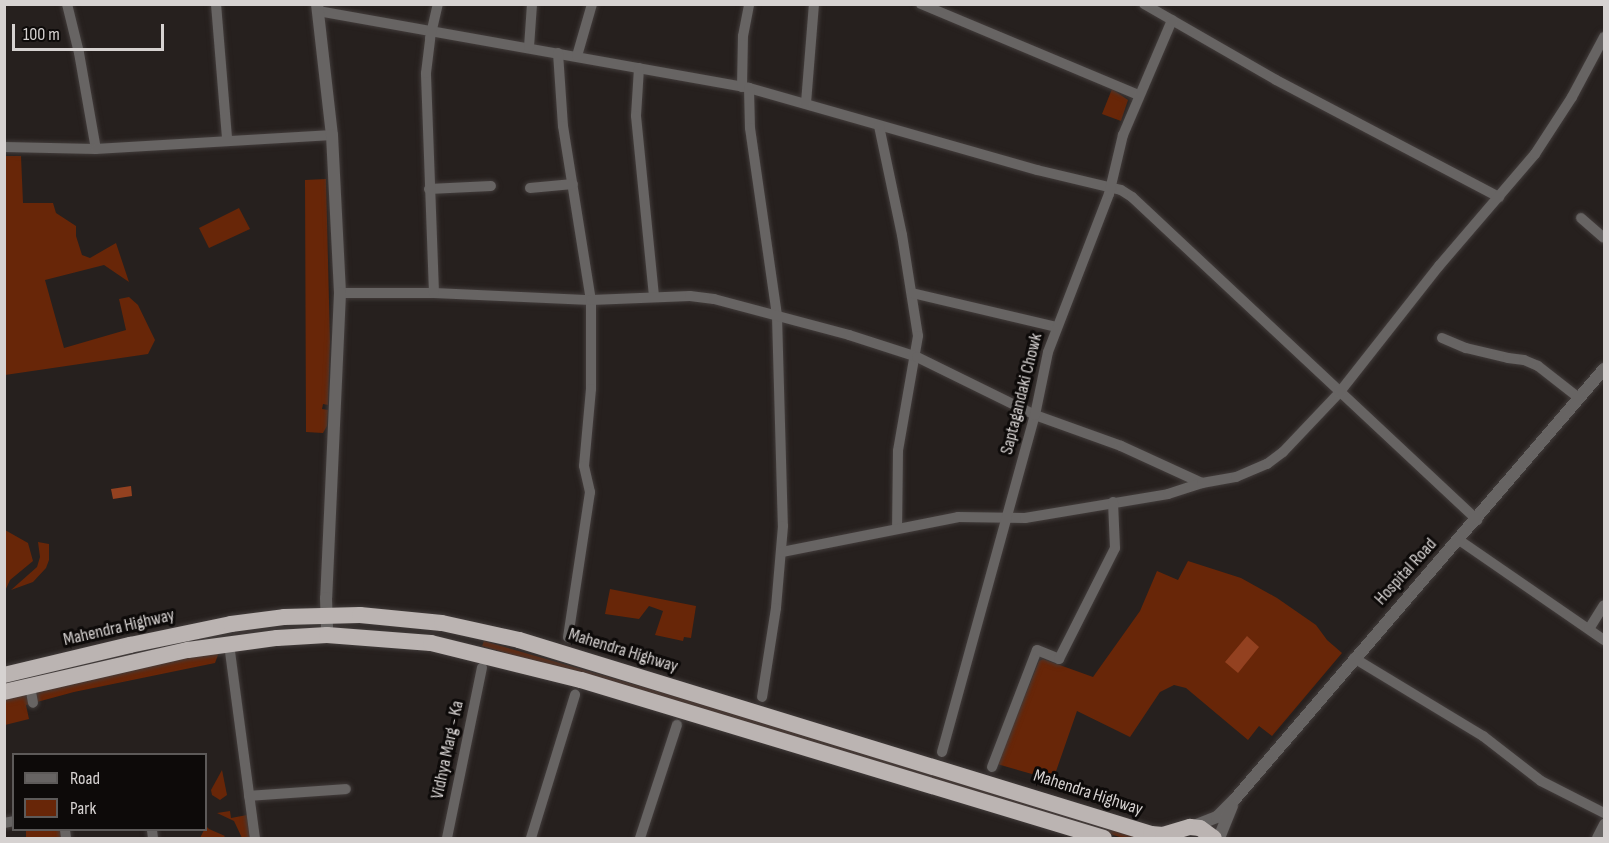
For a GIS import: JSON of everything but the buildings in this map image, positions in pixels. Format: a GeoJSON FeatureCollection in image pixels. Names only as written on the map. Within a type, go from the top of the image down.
{"type":"FeatureCollection","features":[{"type":"Feature","properties":{"kind":"highway","name":"Mahendra Highway"},"geometry":{"type":"LineString","coordinates":[[4,675],[231,624],[326,614],[398,617],[490,632],[853,740],[1151,834],[1163,835],[1180,832]]}},
{"type":"Feature","properties":{"kind":"highway","name":"Mahendra Highway"},"geometry":{"type":"LineString","coordinates":[[4,692],[32,694],[129,663],[229,644],[327,635],[431,643],[486,654],[581,680],[1104,838]]}},
{"type":"Feature","properties":{"kind":"highway"},"geometry":{"type":"LineString","coordinates":[[1180,832],[1200,828],[1214,838]]}},
{"type":"Feature","properties":{"kind":"street"},"geometry":{"type":"LineString","coordinates":[[67,4],[80,53],[96,149]]}},
{"type":"Feature","properties":{"kind":"street"},"geometry":{"type":"LineString","coordinates":[[216,4],[227,139]]}},
{"type":"Feature","properties":{"kind":"street"},"geometry":{"type":"LineString","coordinates":[[434,293],[426,73],[431,32],[438,4]]}},
{"type":"Feature","properties":{"kind":"street"},"geometry":{"type":"LineString","coordinates":[[529,47],[532,4]]}},
{"type":"Feature","properties":{"kind":"street"},"geometry":{"type":"LineString","coordinates":[[577,56],[592,4]]}},
{"type":"Feature","properties":{"kind":"street"},"geometry":{"type":"LineString","coordinates":[[749,4],[743,36],[745,87],[777,316],[782,552],[762,697]]}},
{"type":"Feature","properties":{"kind":"street"},"geometry":{"type":"LineString","coordinates":[[806,103],[814,4]]}},
{"type":"Feature","properties":{"kind":"street"},"geometry":{"type":"LineString","coordinates":[[921,4],[1139,95]]}},
{"type":"Feature","properties":{"kind":"street"},"geometry":{"type":"LineString","coordinates":[[1144,4],[1276,80],[1499,197]]}},
{"type":"Feature","properties":{"kind":"street"},"geometry":{"type":"LineString","coordinates":[[327,635],[340,293],[332,135],[318,8],[431,32],[529,47],[745,87],[879,126],[1121,190],[1132,196],[1339,393],[1477,520]]}},
{"type":"Feature","properties":{"kind":"street","name":"Saptagandaki Chowk"},"geometry":{"type":"LineString","coordinates":[[942,752],[1035,415],[1048,352],[1110,188],[1118,153],[1139,95],[1172,20]]}},
{"type":"Feature","properties":{"kind":"street"},"geometry":{"type":"LineString","coordinates":[[782,552],[958,517],[1025,518],[1168,494],[1202,483],[1236,477],[1267,464],[1283,452],[1339,393],[1431,275],[1499,197],[1553,128],[1605,37]]}},
{"type":"Feature","properties":{"kind":"street"},"geometry":{"type":"LineString","coordinates":[[558,53],[563,126],[591,300],[591,389],[584,466],[590,492],[568,637]]}},
{"type":"Feature","properties":{"kind":"street"},"geometry":{"type":"LineString","coordinates":[[639,68],[637,136],[654,297]]}},
{"type":"Feature","properties":{"kind":"street"},"geometry":{"type":"LineString","coordinates":[[879,126],[912,293],[918,336],[917,357],[902,419],[898,451],[897,529]]}},
{"type":"Feature","properties":{"kind":"street"},"geometry":{"type":"LineString","coordinates":[[4,147],[96,149],[227,139],[332,135]]}},
{"type":"Feature","properties":{"kind":"street"},"geometry":{"type":"LineString","coordinates":[[530,188],[573,184]]}},
{"type":"Feature","properties":{"kind":"street"},"geometry":{"type":"LineString","coordinates":[[429,189],[491,186]]}},
{"type":"Feature","properties":{"kind":"street"},"geometry":{"type":"LineString","coordinates":[[1581,218],[1605,238]]}},
{"type":"Feature","properties":{"kind":"street"},"geometry":{"type":"LineString","coordinates":[[340,293],[434,293],[591,300],[690,296],[714,299],[917,357],[1035,415],[1121,446],[1202,483]]}},
{"type":"Feature","properties":{"kind":"street"},"geometry":{"type":"LineString","coordinates":[[912,293],[1057,327]]}},
{"type":"Feature","properties":{"kind":"street"},"geometry":{"type":"LineString","coordinates":[[1442,338],[1466,348],[1524,360],[1546,372],[1579,398]]}},
{"type":"Feature","properties":{"kind":"street","name":"Hospital Road"},"geometry":{"type":"LineString","coordinates":[[1180,832],[1217,817],[1234,799],[1605,369]]}},
{"type":"Feature","properties":{"kind":"street"},"geometry":{"type":"LineString","coordinates":[[992,768],[1037,650],[1059,659],[1115,548],[1113,502]]}},
{"type":"Feature","properties":{"kind":"street"},"geometry":{"type":"LineString","coordinates":[[1459,540],[1605,639]]}},
{"type":"Feature","properties":{"kind":"street"},"geometry":{"type":"LineString","coordinates":[[1589,629],[1605,605]]}},
{"type":"Feature","properties":{"kind":"street"},"geometry":{"type":"LineString","coordinates":[[229,644],[255,838]]}},
{"type":"Feature","properties":{"kind":"street"},"geometry":{"type":"LineString","coordinates":[[1354,658],[1483,736],[1548,784],[1605,813]]}},
{"type":"Feature","properties":{"kind":"street","name":"Vidhya Marg - Ka"},"geometry":{"type":"LineString","coordinates":[[447,838],[482,668]]}},
{"type":"Feature","properties":{"kind":"street"},"geometry":{"type":"LineString","coordinates":[[531,838],[575,695]]}},
{"type":"Feature","properties":{"kind":"street"},"geometry":{"type":"LineString","coordinates":[[640,838],[677,725]]}},
{"type":"Feature","properties":{"kind":"street"},"geometry":{"type":"LineString","coordinates":[[249,796],[346,789]]}},
{"type":"Feature","properties":{"kind":"street","name":"Hospital Road"},"geometry":{"type":"LineString","coordinates":[[1219,838],[1234,799]]}},
{"type":"Feature","properties":{"kind":"street"},"geometry":{"type":"LineString","coordinates":[[1597,838],[1605,824]]}},
{"type":"Feature","properties":{"kind":"green space"},"geometry":{"type":"Polygon","coordinates":[[[1112,89],[1128,100],[1121,121],[1102,114],[1112,89]]]}},
{"type":"Feature","properties":{"kind":"green space"},"geometry":{"type":"Polygon","coordinates":[[[5,156],[21,156],[23,203],[53,203],[56,213],[76,226],[76,236],[82,255],[90,258],[116,243],[129,282],[104,265],[45,280],[64,348],[126,330],[119,299],[129,297],[138,305],[155,340],[148,354],[5,375],[5,156]]]}},
{"type":"Feature","properties":{"kind":"green space"},"geometry":{"type":"Polygon","coordinates":[[[326,179],[330,342],[328,405],[323,404],[322,409],[328,410],[327,426],[323,433],[306,432],[305,180],[326,179]]]}},
{"type":"Feature","properties":{"kind":"green space"},"geometry":{"type":"Polygon","coordinates":[[[239,208],[250,229],[209,248],[199,228],[239,208]]]}},
{"type":"Feature","properties":{"kind":"green space"},"geometry":{"type":"Polygon","coordinates":[[[5,530],[28,543],[33,561],[10,580],[5,591],[5,530]]]}},
{"type":"Feature","properties":{"kind":"green space"},"geometry":{"type":"Polygon","coordinates":[[[38,542],[49,544],[49,560],[46,568],[33,582],[11,590],[37,567],[40,557],[38,542]]]}},
{"type":"Feature","properties":{"kind":"green space"},"geometry":{"type":"Polygon","coordinates":[[[1188,561],[1241,578],[1277,598],[1316,625],[1327,640],[1342,653],[1272,736],[1259,726],[1248,740],[1186,688],[1174,685],[1160,692],[1130,737],[1077,711],[1053,780],[997,764],[1039,661],[1043,659],[1093,677],[1140,611],[1157,571],[1178,580],[1188,561]]]}},
{"type":"Feature","properties":{"kind":"green space"},"geometry":{"type":"Polygon","coordinates":[[[610,589],[696,606],[691,638],[684,637],[683,641],[655,635],[663,611],[649,606],[639,619],[605,614],[610,589]]]}},
{"type":"Feature","properties":{"kind":"green space"},"geometry":{"type":"Polygon","coordinates":[[[484,641],[757,720],[1141,838],[1123,838],[883,763],[482,646],[484,641]]]}},
{"type":"Feature","properties":{"kind":"green space"},"geometry":{"type":"Polygon","coordinates":[[[221,647],[215,663],[74,692],[26,705],[29,719],[5,725],[5,696],[221,647]]]}},
{"type":"Feature","properties":{"kind":"green space"},"geometry":{"type":"Polygon","coordinates":[[[222,770],[227,795],[220,800],[212,795],[211,790],[222,770]]]}},
{"type":"Feature","properties":{"kind":"green space"},"geometry":{"type":"Polygon","coordinates":[[[230,811],[231,818],[247,815],[250,838],[242,838],[234,821],[217,813],[230,811]]]}},
{"type":"Feature","properties":{"kind":"green space"},"geometry":{"type":"Polygon","coordinates":[[[207,827],[225,836],[223,838],[200,838],[204,831],[207,831],[207,827]]]}},
{"type":"Feature","properties":{"kind":"green space"},"geometry":{"type":"Polygon","coordinates":[[[26,831],[62,831],[63,838],[26,838],[26,831]]]}},
{"type":"Feature","properties":{"kind":"shaded area"},"geometry":{"type":"Polygon","coordinates":[[[131,486],[132,496],[113,499],[111,489],[131,486]]]}},
{"type":"Feature","properties":{"kind":"shaded area"},"geometry":{"type":"Polygon","coordinates":[[[1247,636],[1259,647],[1238,673],[1225,662],[1247,636]]]}}]}
